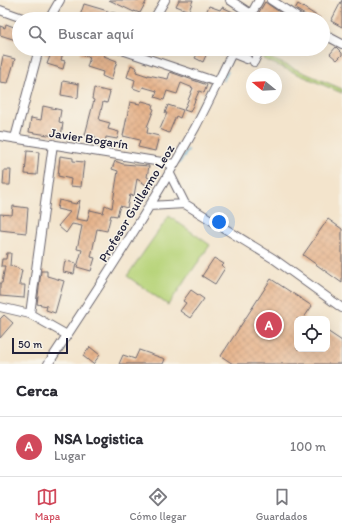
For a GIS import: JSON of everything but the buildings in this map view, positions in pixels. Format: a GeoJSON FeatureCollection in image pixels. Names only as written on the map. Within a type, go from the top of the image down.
{"type":"FeatureCollection","features":[{"type":"Feature","properties":{"kind":"street"},"geometry":{"type":"LineString","coordinates":[[53,12],[60,0]]}},
{"type":"Feature","properties":{"kind":"street"},"geometry":{"type":"LineString","coordinates":[[158,12],[165,0]]}},
{"type":"Feature","properties":{"kind":"street"},"geometry":{"type":"LineString","coordinates":[[230,0],[244,12]]}},
{"type":"Feature","properties":{"kind":"street"},"geometry":{"type":"LineString","coordinates":[[253,12],[260,0]]}},
{"type":"Feature","properties":{"kind":"street"},"geometry":{"type":"LineString","coordinates":[[271,0],[289,12]]}},
{"type":"Feature","properties":{"kind":"street"},"geometry":{"type":"LineString","coordinates":[[0,10],[12,14]]}},
{"type":"Feature","properties":{"kind":"street"},"geometry":{"type":"LineString","coordinates":[[330,38],[342,44]]}},
{"type":"Feature","properties":{"kind":"street"},"geometry":{"type":"LineString","coordinates":[[15,138],[37,56]]}},
{"type":"Feature","properties":{"kind":"street"},"geometry":{"type":"LineString","coordinates":[[148,56],[217,82]]}},
{"type":"Feature","properties":{"kind":"street","name":"Profesor Guillermo Leoz"},"geometry":{"type":"LineString","coordinates":[[48,364],[149,206],[174,164],[196,126],[230,56]]}},
{"type":"Feature","properties":{"kind":"street"},"geometry":{"type":"LineString","coordinates":[[242,56],[250,60],[254,56]]}},
{"type":"Feature","properties":{"kind":"street","name":"Javier Bogarín"},"geometry":{"type":"LineString","coordinates":[[0,136],[174,164]]}},
{"type":"Feature","properties":{"kind":"street"},"geometry":{"type":"LineString","coordinates":[[30,314],[53,144]]}},
{"type":"Feature","properties":{"kind":"street"},"geometry":{"type":"LineString","coordinates":[[169,172],[185,204],[274,259],[342,308]]}},
{"type":"Feature","properties":{"kind":"street"},"geometry":{"type":"LineString","coordinates":[[149,206],[185,204]]}},
{"type":"Feature","properties":{"kind":"street"},"geometry":{"type":"LineString","coordinates":[[0,307],[30,314],[67,335]]}},
{"type":"Feature","properties":{"kind":"green space"},"geometry":{"type":"Polygon","coordinates":[[[263,56],[342,89],[342,93],[263,59],[263,56]]]}},
{"type":"Feature","properties":{"kind":"green space"},"geometry":{"type":"Polygon","coordinates":[[[169,216],[210,245],[168,305],[127,276],[169,216]]]}},
{"type":"Feature","properties":{"kind":"waterway"},"geometry":{"type":"LineString","coordinates":[[223,80],[228,71]]}},
{"type":"Feature","properties":{"kind":"waterway"},"geometry":{"type":"LineString","coordinates":[[179,163],[188,150]]}},
{"type":"Feature","properties":{"kind":"waterway"},"geometry":{"type":"LineString","coordinates":[[54,364],[65,349]]}},
{"type":"Feature","properties":{"kind":"place","name":"NSA Logistica"},"geometry":{"type":"Point","coordinates":[269,325]}}]}
